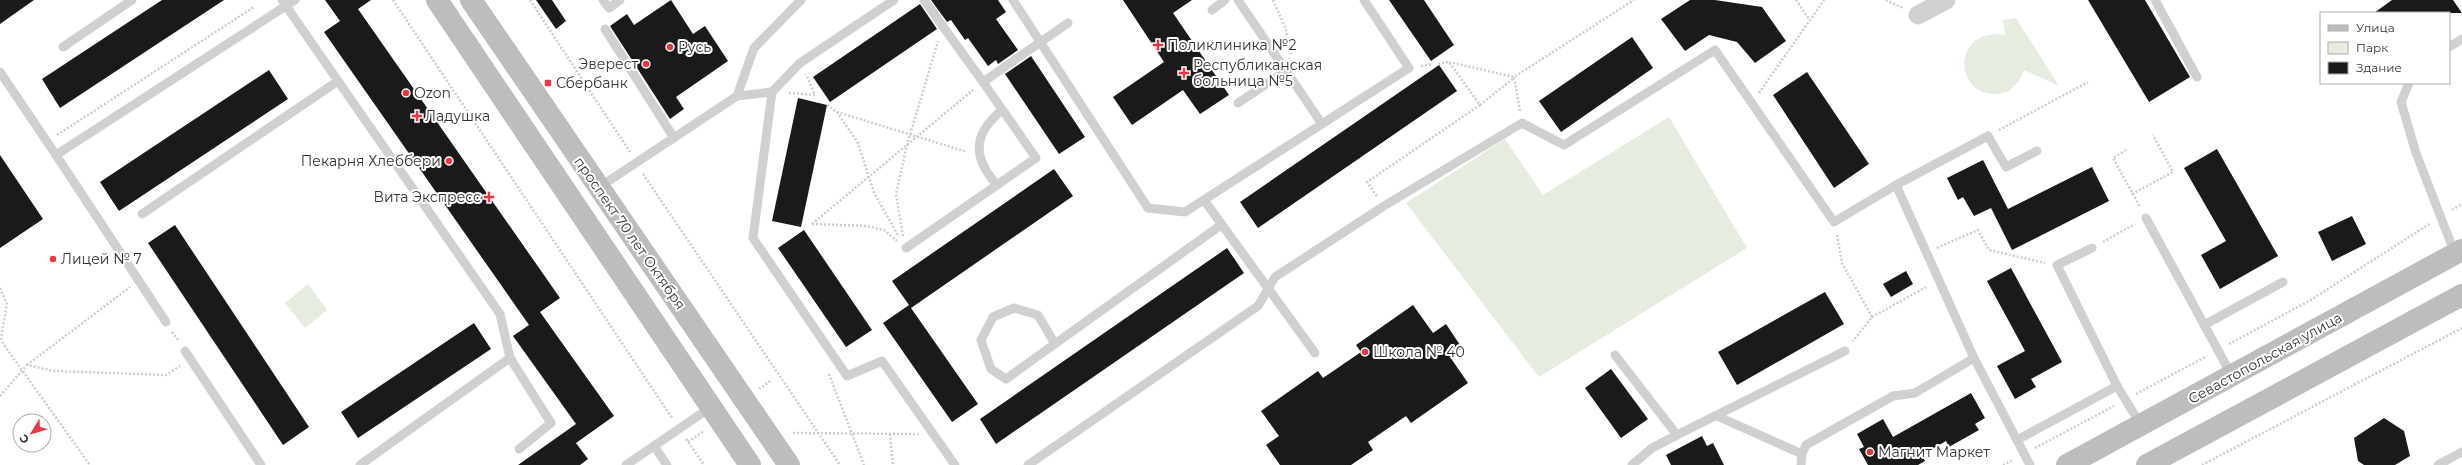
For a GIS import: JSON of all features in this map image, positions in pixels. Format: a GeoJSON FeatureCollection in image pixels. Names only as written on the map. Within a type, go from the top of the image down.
{"type":"FeatureCollection","features":[{"type":"Feature","properties":{"kind":"main road","name":"проспект 70 лет Октября"},"geometry":{"type":"LineString","coordinates":[[437,0],[750,465]]}},
{"type":"Feature","properties":{"kind":"main road","name":"проспект 70 лет Октября"},"geometry":{"type":"LineString","coordinates":[[471,0],[598,188],[738,388],[789,465]]}},
{"type":"Feature","properties":{"kind":"main road"},"geometry":{"type":"LineString","coordinates":[[575,204],[598,188]]}},
{"type":"Feature","properties":{"kind":"main road","name":"Севастопольская улица"},"geometry":{"type":"LineString","coordinates":[[2067,465],[2458,252]]}},
{"type":"Feature","properties":{"kind":"main road"},"geometry":{"type":"LineString","coordinates":[[2147,465],[2462,295]]}},
{"type":"Feature","properties":{"kind":"main road"},"geometry":{"type":"LineString","coordinates":[[711,407],[738,388]]}},
{"type":"Feature","properties":{"kind":"street"},"geometry":{"type":"LineString","coordinates":[[1918,15],[1946,0]]}},
{"type":"Feature","properties":{"kind":"lane"},"geometry":{"type":"LineString","coordinates":[[63,47],[132,0]]}},
{"type":"Feature","properties":{"kind":"lane"},"geometry":{"type":"LineString","coordinates":[[56,155],[284,3],[295,0]]}},
{"type":"Feature","properties":{"kind":"lane"},"geometry":{"type":"LineString","coordinates":[[603,0],[609,8],[620,0]]}},
{"type":"Feature","properties":{"kind":"lane"},"geometry":{"type":"LineString","coordinates":[[737,96],[754,48],[801,0]]}},
{"type":"Feature","properties":{"kind":"lane"},"geometry":{"type":"LineString","coordinates":[[894,0],[800,63],[772,92],[753,238],[847,376],[882,361],[955,465]]}},
{"type":"Feature","properties":{"kind":"lane"},"geometry":{"type":"LineString","coordinates":[[906,248],[1036,158],[924,0]]}},
{"type":"Feature","properties":{"kind":"lane"},"geometry":{"type":"LineString","coordinates":[[1013,0],[1148,208],[1186,212],[1409,68],[1364,0]]}},
{"type":"Feature","properties":{"kind":"lane"},"geometry":{"type":"LineString","coordinates":[[1212,10],[1225,0]]}},
{"type":"Feature","properties":{"kind":"lane"},"geometry":{"type":"LineString","coordinates":[[1238,0],[1322,124]]}},
{"type":"Feature","properties":{"kind":"lane"},"geometry":{"type":"LineString","coordinates":[[2155,0],[2197,77]]}},
{"type":"Feature","properties":{"kind":"lane"},"geometry":{"type":"LineString","coordinates":[[284,3],[500,314],[510,358],[552,423],[519,449]]}},
{"type":"Feature","properties":{"kind":"lane"},"geometry":{"type":"LineString","coordinates":[[983,82],[1068,23]]}},
{"type":"Feature","properties":{"kind":"lane"},"geometry":{"type":"LineString","coordinates":[[604,29],[674,138]]}},
{"type":"Feature","properties":{"kind":"lane"},"geometry":{"type":"LineString","coordinates":[[2450,46],[2462,39]]}},
{"type":"Feature","properties":{"kind":"lane"},"geometry":{"type":"LineString","coordinates":[[1034,463],[1258,306],[1275,277],[1384,206],[1522,123],[1564,145],[1715,50],[1834,222],[1896,185],[1988,136],[2006,167],[2037,151]]}},
{"type":"Feature","properties":{"kind":"lane"},"geometry":{"type":"LineString","coordinates":[[1238,103],[1286,71]]}},
{"type":"Feature","properties":{"kind":"lane"},"geometry":{"type":"LineString","coordinates":[[0,72],[166,322]]}},
{"type":"Feature","properties":{"kind":"lane"},"geometry":{"type":"LineString","coordinates":[[142,214],[338,81]]}},
{"type":"Feature","properties":{"kind":"lane"},"geometry":{"type":"LineString","coordinates":[[2409,84],[2401,102],[2416,153],[2439,218],[2458,252]]}},
{"type":"Feature","properties":{"kind":"lane"},"geometry":{"type":"LineString","coordinates":[[598,188],[737,96],[772,92]]}},
{"type":"Feature","properties":{"kind":"lane"},"geometry":{"type":"LineString","coordinates":[[997,185],[985,172],[979,155],[980,137],[988,121],[1002,110]]}},
{"type":"Feature","properties":{"kind":"lane"},"geometry":{"type":"LineString","coordinates":[[1896,185],[1974,358],[2030,465]]}},
{"type":"Feature","properties":{"kind":"lane"},"geometry":{"type":"LineString","coordinates":[[1204,200],[1315,353]]}},
{"type":"Feature","properties":{"kind":"lane"},"geometry":{"type":"LineString","coordinates":[[2146,218],[2232,376]]}},
{"type":"Feature","properties":{"kind":"lane"},"geometry":{"type":"LineString","coordinates":[[1055,344],[1038,315],[1014,308],[993,317],[981,340],[991,369],[1006,379],[1055,344],[1221,225]]}},
{"type":"Feature","properties":{"kind":"lane"},"geometry":{"type":"LineString","coordinates":[[2092,248],[2057,265],[2117,386],[2141,426]]}},
{"type":"Feature","properties":{"kind":"lane"},"geometry":{"type":"LineString","coordinates":[[2204,325],[2283,282]]}},
{"type":"Feature","properties":{"kind":"lane"},"geometry":{"type":"LineString","coordinates":[[185,351],[261,465]]}},
{"type":"Feature","properties":{"kind":"lane"},"geometry":{"type":"LineString","coordinates":[[1632,465],[1652,448],[1676,435],[1717,416],[1845,351]]}},
{"type":"Feature","properties":{"kind":"lane"},"geometry":{"type":"LineString","coordinates":[[1616,355],[1676,435]]}},
{"type":"Feature","properties":{"kind":"lane"},"geometry":{"type":"LineString","coordinates":[[360,465],[510,358]]}},
{"type":"Feature","properties":{"kind":"lane"},"geometry":{"type":"LineString","coordinates":[[1801,465],[1802,454],[1806,445],[1893,396],[1915,392],[1974,358]]}},
{"type":"Feature","properties":{"kind":"lane"},"geometry":{"type":"LineString","coordinates":[[2017,440],[2117,386]]}},
{"type":"Feature","properties":{"kind":"lane"},"geometry":{"type":"LineString","coordinates":[[626,465],[711,407]]}},
{"type":"Feature","properties":{"kind":"lane"},"geometry":{"type":"LineString","coordinates":[[1717,416],[1802,454]]}},
{"type":"Feature","properties":{"kind":"lane"},"geometry":{"type":"LineString","coordinates":[[654,446],[667,465]]}},
{"type":"Feature","properties":{"kind":"lane"},"geometry":{"type":"LineString","coordinates":[[2438,465],[2462,452]]}},
{"type":"Feature","properties":{"kind":"path"},"geometry":{"type":"LineString","coordinates":[[393,0],[704,465]]}},
{"type":"Feature","properties":{"kind":"path"},"geometry":{"type":"LineString","coordinates":[[530,0],[600,104],[663,206],[840,465]]}},
{"type":"Feature","properties":{"kind":"path"},"geometry":{"type":"LineString","coordinates":[[1273,0],[1285,27],[1291,52],[1286,71]]}},
{"type":"Feature","properties":{"kind":"path"},"geometry":{"type":"LineString","coordinates":[[1384,206],[1367,182],[1480,105],[1514,77],[1634,0]]}},
{"type":"Feature","properties":{"kind":"path"},"geometry":{"type":"LineString","coordinates":[[1796,0],[1809,19]]}},
{"type":"Feature","properties":{"kind":"path"},"geometry":{"type":"LineString","coordinates":[[1752,103],[1809,19],[1824,0]]}},
{"type":"Feature","properties":{"kind":"path"},"geometry":{"type":"LineString","coordinates":[[46,142],[254,7]]}},
{"type":"Feature","properties":{"kind":"path"},"geometry":{"type":"LineString","coordinates":[[906,248],[896,194],[907,145],[938,41]]}},
{"type":"Feature","properties":{"kind":"path"},"geometry":{"type":"LineString","coordinates":[[1438,64],[1449,62],[1514,77]]}},
{"type":"Feature","properties":{"kind":"path"},"geometry":{"type":"LineString","coordinates":[[1449,62],[1480,105]]}},
{"type":"Feature","properties":{"kind":"path"},"geometry":{"type":"LineString","coordinates":[[772,92],[815,95],[800,63]]}},
{"type":"Feature","properties":{"kind":"path"},"geometry":{"type":"LineString","coordinates":[[1514,77],[1522,123]]}},
{"type":"Feature","properties":{"kind":"path"},"geometry":{"type":"LineString","coordinates":[[906,248],[884,230],[867,226],[812,224],[983,82]]}},
{"type":"Feature","properties":{"kind":"path"},"geometry":{"type":"LineString","coordinates":[[1988,136],[2088,82]]}},
{"type":"Feature","properties":{"kind":"path"},"geometry":{"type":"LineString","coordinates":[[827,105],[837,112],[979,155]]}},
{"type":"Feature","properties":{"kind":"path"},"geometry":{"type":"LineString","coordinates":[[837,112],[858,143],[874,193],[906,248]]}},
{"type":"Feature","properties":{"kind":"path"},"geometry":{"type":"LineString","coordinates":[[2132,194],[2173,172],[2153,135]]}},
{"type":"Feature","properties":{"kind":"path"},"geometry":{"type":"LineString","coordinates":[[2092,248],[2146,218],[2113,158],[2126,150]]}},
{"type":"Feature","properties":{"kind":"path"},"geometry":{"type":"LineString","coordinates":[[2003,465],[2309,301],[2462,204]]}},
{"type":"Feature","properties":{"kind":"path"},"geometry":{"type":"LineString","coordinates":[[1834,222],[1842,263],[1872,317]]}},
{"type":"Feature","properties":{"kind":"path"},"geometry":{"type":"LineString","coordinates":[[1927,253],[1978,230],[1989,250],[2057,265]]}},
{"type":"Feature","properties":{"kind":"path"},"geometry":{"type":"LineString","coordinates":[[1845,351],[1872,317],[1939,280]]}},
{"type":"Feature","properties":{"kind":"path"},"geometry":{"type":"LineString","coordinates":[[0,396],[22,369],[138,281]]}},
{"type":"Feature","properties":{"kind":"path"},"geometry":{"type":"LineString","coordinates":[[0,288],[7,304],[1,338],[90,465]]}},
{"type":"Feature","properties":{"kind":"path"},"geometry":{"type":"LineString","coordinates":[[166,322],[185,351]]}},
{"type":"Feature","properties":{"kind":"path"},"geometry":{"type":"LineString","coordinates":[[2202,465],[2462,328]]}},
{"type":"Feature","properties":{"kind":"path"},"geometry":{"type":"LineString","coordinates":[[828,348],[829,378],[853,434],[864,465]]}},
{"type":"Feature","properties":{"kind":"path"},"geometry":{"type":"LineString","coordinates":[[27,365],[54,371],[166,375],[191,360]]}},
{"type":"Feature","properties":{"kind":"path"},"geometry":{"type":"LineString","coordinates":[[793,433],[934,434]]}},
{"type":"Feature","properties":{"kind":"path"},"geometry":{"type":"LineString","coordinates":[[890,434],[893,465]]}},
{"type":"Feature","properties":{"kind":"green space"},"geometry":{"type":"Polygon","coordinates":[[[2016,18],[2059,86],[2024,70],[2017,83],[2007,92],[1998,94],[1983,92],[1972,85],[1966,75],[1964,63],[1967,51],[1975,41],[1988,35],[2005,35],[2003,20],[2016,18]]]}},
{"type":"Feature","properties":{"kind":"green space","name":"Школа № 40"},"geometry":{"type":"Polygon","coordinates":[[[1669,117],[1747,248],[1539,377],[1406,203],[1505,139],[1543,195],[1669,117]]]}},
{"type":"Feature","properties":{"kind":"green space"},"geometry":{"type":"Polygon","coordinates":[[[308,284],[327,310],[305,328],[285,303],[308,284]]]}},
{"type":"Feature","properties":{"kind":"building"},"geometry":{"type":"Polygon","coordinates":[[[0,0],[34,0],[0,24],[0,0]]]}},
{"type":"Feature","properties":{"kind":"building"},"geometry":{"type":"Polygon","coordinates":[[[162,0],[224,0],[60,108],[42,79],[162,0]]]}},
{"type":"Feature","properties":{"kind":"building"},"geometry":{"type":"Polygon","coordinates":[[[325,0],[371,0],[358,9],[560,298],[540,312],[614,416],[576,443],[588,459],[580,465],[518,465],[576,424],[513,336],[529,325],[324,32],[340,21],[325,0]]]}},
{"type":"Feature","properties":{"kind":"building"},"geometry":{"type":"Polygon","coordinates":[[[536,0],[552,0],[566,21],[556,29],[536,0]]]}},
{"type":"Feature","properties":{"kind":"building","name":"Русь"},"geometry":{"type":"Polygon","coordinates":[[[671,0],[693,34],[705,26],[728,61],[676,97],[684,109],[670,119],[610,26],[627,14],[634,25],[671,0]]]}},
{"type":"Feature","properties":{"kind":"building"},"geometry":{"type":"Polygon","coordinates":[[[931,0],[998,0],[1006,12],[996,19],[1018,50],[998,64],[996,60],[988,66],[968,38],[965,40],[951,20],[947,22],[931,0]]]}},
{"type":"Feature","properties":{"kind":"building"},"geometry":{"type":"Polygon","coordinates":[[[1123,0],[1192,0],[1173,13],[1229,95],[1200,114],[1183,90],[1132,125],[1113,97],[1164,62],[1123,0]]]}},
{"type":"Feature","properties":{"kind":"building"},"geometry":{"type":"Polygon","coordinates":[[[1389,0],[1424,0],[1454,45],[1431,61],[1389,0]]]}},
{"type":"Feature","properties":{"kind":"building"},"geometry":{"type":"Polygon","coordinates":[[[1690,0],[1715,0],[1762,7],[1786,41],[1755,63],[1737,42],[1709,35],[1685,51],[1661,19],[1690,0]]]}},
{"type":"Feature","properties":{"kind":"building"},"geometry":{"type":"Polygon","coordinates":[[[2088,0],[2145,0],[2190,77],[2149,102],[2088,0]]]}},
{"type":"Feature","properties":{"kind":"building"},"geometry":{"type":"Polygon","coordinates":[[[2392,0],[2453,0],[2462,13],[2450,12],[2375,12],[2392,0]]]}},
{"type":"Feature","properties":{"kind":"building"},"geometry":{"type":"Polygon","coordinates":[[[920,4],[937,29],[830,102],[813,77],[920,4]]]}},
{"type":"Feature","properties":{"kind":"building"},"geometry":{"type":"Polygon","coordinates":[[[1632,37],[1653,68],[1561,132],[1539,101],[1632,37]]]}},
{"type":"Feature","properties":{"kind":"building"},"geometry":{"type":"Polygon","coordinates":[[[1031,56],[1085,137],[1059,154],[1005,74],[1031,56]]]}},
{"type":"Feature","properties":{"kind":"building"},"geometry":{"type":"Polygon","coordinates":[[[1439,65],[1457,91],[1258,228],[1240,202],[1439,65]]]}},
{"type":"Feature","properties":{"kind":"building"},"geometry":{"type":"Polygon","coordinates":[[[269,70],[288,99],[119,211],[100,182],[269,70]]]}},
{"type":"Feature","properties":{"kind":"building"},"geometry":{"type":"Polygon","coordinates":[[[1807,72],[1869,164],[1834,188],[1773,95],[1807,72]]]}},
{"type":"Feature","properties":{"kind":"building"},"geometry":{"type":"Polygon","coordinates":[[[798,98],[827,105],[801,227],[772,221],[798,98]]]}},
{"type":"Feature","properties":{"kind":"building"},"geometry":{"type":"Polygon","coordinates":[[[2217,149],[2278,256],[2220,289],[2201,255],[2226,241],[2184,168],[2217,149]]]}},
{"type":"Feature","properties":{"kind":"building"},"geometry":{"type":"Polygon","coordinates":[[[0,155],[43,219],[0,248],[0,155]]]}},
{"type":"Feature","properties":{"kind":"building"},"geometry":{"type":"Polygon","coordinates":[[[1983,160],[2008,209],[2092,167],[2109,201],[2012,250],[1991,208],[1974,216],[1963,197],[1958,200],[1947,178],[1983,160]]]}},
{"type":"Feature","properties":{"kind":"building"},"geometry":{"type":"Polygon","coordinates":[[[1054,169],[1073,196],[911,308],[978,404],[952,422],[883,323],[909,305],[892,281],[1054,169]]]}},
{"type":"Feature","properties":{"kind":"building"},"geometry":{"type":"Polygon","coordinates":[[[2352,216],[2366,244],[2332,261],[2318,232],[2352,216]]]}},
{"type":"Feature","properties":{"kind":"building"},"geometry":{"type":"Polygon","coordinates":[[[175,225],[309,427],[283,445],[148,243],[175,225]]]}},
{"type":"Feature","properties":{"kind":"building"},"geometry":{"type":"Polygon","coordinates":[[[804,230],[872,330],[846,347],[778,248],[804,230]]]}},
{"type":"Feature","properties":{"kind":"building"},"geometry":{"type":"Polygon","coordinates":[[[1227,248],[1244,273],[996,444],[980,419],[1227,248]]]}},
{"type":"Feature","properties":{"kind":"building"},"geometry":{"type":"Polygon","coordinates":[[[2011,268],[2062,362],[2031,379],[2036,387],[2015,399],[1997,366],[2025,351],[1987,281],[2011,268]]]}},
{"type":"Feature","properties":{"kind":"building"},"geometry":{"type":"Polygon","coordinates":[[[1906,271],[1913,284],[1891,297],[1883,284],[1906,271]]]}},
{"type":"Feature","properties":{"kind":"building"},"geometry":{"type":"Polygon","coordinates":[[[1825,292],[1844,324],[1737,385],[1718,352],[1825,292]]]}},
{"type":"Feature","properties":{"kind":"building"},"geometry":{"type":"Polygon","coordinates":[[[1413,305],[1433,333],[1446,324],[1462,348],[1450,357],[1468,383],[1411,423],[1406,416],[1368,442],[1373,450],[1351,465],[1280,465],[1266,445],[1279,436],[1261,411],[1318,371],[1323,378],[1361,352],[1356,345],[1413,305]]]}},
{"type":"Feature","properties":{"kind":"building"},"geometry":{"type":"Polygon","coordinates":[[[474,323],[491,349],[358,438],[341,412],[474,323]]]}},
{"type":"Feature","properties":{"kind":"building"},"geometry":{"type":"Polygon","coordinates":[[[1611,369],[1648,419],[1621,438],[1585,388],[1611,369]]]}},
{"type":"Feature","properties":{"kind":"building"},"geometry":{"type":"Polygon","coordinates":[[[1971,393],[1985,418],[1975,424],[1979,430],[1949,447],[1946,441],[1922,455],[1925,461],[1918,465],[1868,465],[1859,449],[1864,447],[1857,434],[1883,419],[1893,437],[1971,393]]]}},
{"type":"Feature","properties":{"kind":"building"},"geometry":{"type":"Polygon","coordinates":[[[2384,418],[2404,431],[2410,456],[2395,465],[2364,465],[2358,461],[2354,438],[2384,418]]]}},
{"type":"Feature","properties":{"kind":"building"},"geometry":{"type":"Polygon","coordinates":[[[1702,436],[1707,446],[1713,443],[1724,465],[1671,465],[1666,455],[1702,436]]]}},
{"type":"Feature","properties":{"kind":"place","name":"Поликлиника №2"},"geometry":{"type":"Point","coordinates":[1158,45]}},
{"type":"Feature","properties":{"kind":"place","name":"Русь"},"geometry":{"type":"Point","coordinates":[670,47]}},
{"type":"Feature","properties":{"kind":"place","name":"Эверест"},"geometry":{"type":"Point","coordinates":[646,64]}},
{"type":"Feature","properties":{"kind":"place","name":"Республиканская больница №5"},"geometry":{"type":"Point","coordinates":[1184,73]}},
{"type":"Feature","properties":{"kind":"place","name":"Сбербанк"},"geometry":{"type":"Point","coordinates":[548,83]}},
{"type":"Feature","properties":{"kind":"place","name":"Ozon"},"geometry":{"type":"Point","coordinates":[406,93]}},
{"type":"Feature","properties":{"kind":"place","name":"Ладушка"},"geometry":{"type":"Point","coordinates":[417,116]}},
{"type":"Feature","properties":{"kind":"place","name":"Пекарня Хлеббери"},"geometry":{"type":"Point","coordinates":[449,161]}},
{"type":"Feature","properties":{"kind":"place","name":"Вита Экспресс"},"geometry":{"type":"Point","coordinates":[489,197]}},
{"type":"Feature","properties":{"kind":"place","name":"Лицей № 7"},"geometry":{"type":"Point","coordinates":[53,259]}},
{"type":"Feature","properties":{"kind":"place","name":"Школа № 40"},"geometry":{"type":"Point","coordinates":[1365,352]}},
{"type":"Feature","properties":{"kind":"place","name":"Магнит Маркет"},"geometry":{"type":"Point","coordinates":[1870,452]}}]}
